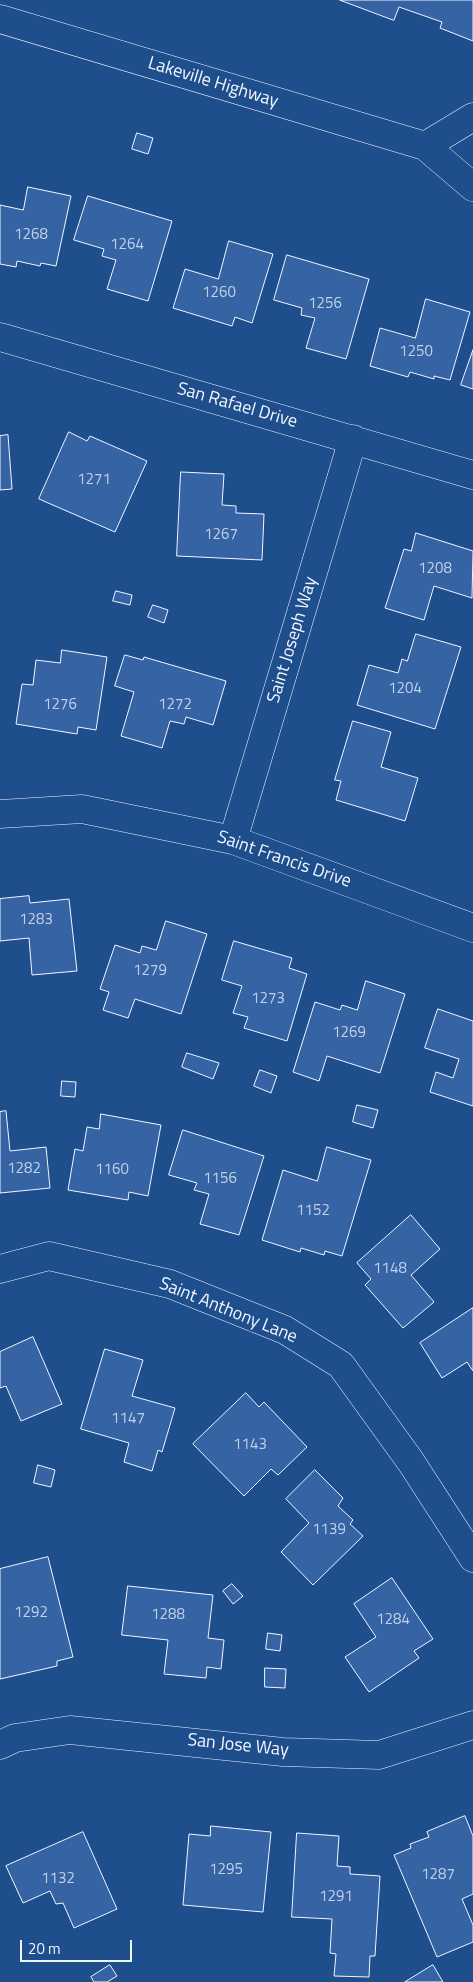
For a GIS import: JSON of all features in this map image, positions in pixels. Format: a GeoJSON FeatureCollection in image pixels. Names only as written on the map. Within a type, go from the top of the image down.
{"type":"FeatureCollection","features":[{"type":"Feature","properties":{"kind":"street","name":"Lakeville Highway"},"geometry":{"type":"LineString","coordinates":[[0,19],[425,146],[473,187]]}},
{"type":"Feature","properties":{"kind":"street"},"geometry":{"type":"LineString","coordinates":[[425,146],[473,117]]}},
{"type":"Feature","properties":{"kind":"street","name":"San Rafael Drive"},"geometry":{"type":"LineString","coordinates":[[0,338],[473,475]]}},
{"type":"Feature","properties":{"kind":"street","name":"Saint Joseph Way"},"geometry":{"type":"LineString","coordinates":[[233,840],[353,439]]}},
{"type":"Feature","properties":{"kind":"street","name":"Saint Francis Drive"},"geometry":{"type":"LineString","coordinates":[[0,814],[82,809],[233,840],[473,928]]}},
{"type":"Feature","properties":{"kind":"street","name":"Saint Anthony Lane"},"geometry":{"type":"LineString","coordinates":[[0,1269],[49,1256],[170,1284],[285,1330],[341,1365],[411,1462],[473,1558]]}},
{"type":"Feature","properties":{"kind":"street","name":"San Jose Way"},"geometry":{"type":"LineString","coordinates":[[0,1745],[15,1738],[70,1730],[284,1752],[379,1755],[473,1725]]}},
{"type":"Feature","properties":{"kind":"building"},"geometry":{"type":"Polygon","coordinates":[[[340,0],[473,0],[473,41],[440,28],[442,22],[399,7],[394,20],[340,0]]]}},
{"type":"Feature","properties":{"kind":"building"},"geometry":{"type":"Polygon","coordinates":[[[137,133],[153,138],[148,154],[132,149],[137,133]]]}},
{"type":"Feature","properties":{"kind":"building"},"geometry":{"type":"Polygon","coordinates":[[[28,187],[71,196],[56,266],[41,263],[40,266],[17,261],[16,267],[0,264],[0,205],[23,210],[28,187]]]}},
{"type":"Feature","properties":{"kind":"building"},"geometry":{"type":"Polygon","coordinates":[[[88,196],[172,221],[148,301],[107,289],[116,260],[102,256],[104,249],[74,240],[88,196]]]}},
{"type":"Feature","properties":{"kind":"building"},"geometry":{"type":"Polygon","coordinates":[[[229,241],[273,254],[252,323],[235,317],[232,326],[173,308],[185,269],[218,279],[229,241]]]}},
{"type":"Feature","properties":{"kind":"building"},"geometry":{"type":"Polygon","coordinates":[[[287,255],[369,279],[346,359],[306,348],[315,318],[301,315],[302,308],[274,300],[287,255]]]}},
{"type":"Feature","properties":{"kind":"building"},"geometry":{"type":"Polygon","coordinates":[[[426,299],[470,312],[450,380],[434,376],[434,379],[410,372],[408,377],[370,366],[380,328],[415,338],[426,299]]]}},
{"type":"Feature","properties":{"kind":"building"},"geometry":{"type":"Polygon","coordinates":[[[473,350],[473,389],[461,385],[473,350]]]}},
{"type":"Feature","properties":{"kind":"building"},"geometry":{"type":"Polygon","coordinates":[[[69,432],[87,441],[90,436],[147,461],[115,532],[39,499],[69,432]]]}},
{"type":"Feature","properties":{"kind":"building"},"geometry":{"type":"Polygon","coordinates":[[[8,435],[12,489],[0,490],[0,436],[8,435]]]}},
{"type":"Feature","properties":{"kind":"building"},"geometry":{"type":"Polygon","coordinates":[[[181,472],[224,474],[222,505],[236,506],[236,513],[264,514],[262,560],[177,556],[181,472]]]}},
{"type":"Feature","properties":{"kind":"building"},"geometry":{"type":"Polygon","coordinates":[[[416,533],[473,551],[472,598],[434,586],[424,620],[385,608],[404,549],[411,551],[416,533]]]}},
{"type":"Feature","properties":{"kind":"building"},"geometry":{"type":"Polygon","coordinates":[[[116,591],[132,595],[130,605],[113,601],[116,591]]]}},
{"type":"Feature","properties":{"kind":"building"},"geometry":{"type":"Polygon","coordinates":[[[153,605],[168,610],[164,623],[148,617],[153,605]]]}},
{"type":"Feature","properties":{"kind":"building"},"geometry":{"type":"Polygon","coordinates":[[[416,634],[461,647],[435,729],[357,705],[369,665],[398,673],[402,659],[407,661],[416,634]]]}},
{"type":"Feature","properties":{"kind":"building"},"geometry":{"type":"Polygon","coordinates":[[[62,650],[107,657],[96,730],[78,727],[77,734],[16,724],[22,684],[33,685],[36,660],[60,663],[62,650]]]}},
{"type":"Feature","properties":{"kind":"building"},"geometry":{"type":"Polygon","coordinates":[[[125,655],[143,660],[144,657],[226,681],[213,725],[186,717],[184,724],[170,721],[162,748],[121,736],[134,692],[115,686],[125,655]]]}},
{"type":"Feature","properties":{"kind":"building"},"geometry":{"type":"Polygon","coordinates":[[[353,721],[391,732],[381,767],[418,778],[405,821],[336,800],[341,781],[335,780],[353,721]]]}},
{"type":"Feature","properties":{"kind":"building"},"geometry":{"type":"Polygon","coordinates":[[[29,896],[30,903],[69,899],[77,971],[32,975],[29,938],[0,941],[0,899],[29,896]]]}},
{"type":"Feature","properties":{"kind":"building"},"geometry":{"type":"Polygon","coordinates":[[[166,921],[207,934],[181,1014],[135,999],[128,1018],[103,1010],[109,992],[100,989],[115,945],[140,953],[142,946],[156,950],[166,921]]]}},
{"type":"Feature","properties":{"kind":"building"},"geometry":{"type":"Polygon","coordinates":[[[234,941],[292,958],[289,968],[307,974],[287,1041],[244,1028],[248,1017],[233,1013],[242,986],[222,980],[234,941]]]}},
{"type":"Feature","properties":{"kind":"building"},"geometry":{"type":"Polygon","coordinates":[[[366,981],[405,994],[380,1073],[327,1056],[319,1081],[293,1072],[315,1002],[340,1010],[342,1005],[357,1010],[366,981]]]}},
{"type":"Feature","properties":{"kind":"building"},"geometry":{"type":"Polygon","coordinates":[[[438,1009],[473,1021],[473,1106],[430,1092],[436,1072],[453,1078],[459,1059],[425,1048],[438,1009]]]}},
{"type":"Feature","properties":{"kind":"building"},"geometry":{"type":"Polygon","coordinates":[[[187,1053],[219,1063],[213,1079],[182,1067],[187,1053]]]}},
{"type":"Feature","properties":{"kind":"building"},"geometry":{"type":"Polygon","coordinates":[[[260,1070],[277,1076],[271,1093],[254,1086],[260,1070]]]}},
{"type":"Feature","properties":{"kind":"building"},"geometry":{"type":"Polygon","coordinates":[[[62,1081],[76,1082],[75,1097],[61,1096],[62,1081]]]}},
{"type":"Feature","properties":{"kind":"building"},"geometry":{"type":"Polygon","coordinates":[[[357,1105],[378,1110],[373,1128],[353,1122],[357,1105]]]}},
{"type":"Feature","properties":{"kind":"building"},"geometry":{"type":"Polygon","coordinates":[[[6,1111],[10,1151],[46,1147],[50,1188],[0,1193],[0,1112],[6,1111]]]}},
{"type":"Feature","properties":{"kind":"building"},"geometry":{"type":"Polygon","coordinates":[[[101,1114],[161,1125],[148,1196],[129,1192],[128,1200],[68,1190],[75,1149],[83,1151],[87,1127],[99,1129],[101,1114]]]}},
{"type":"Feature","properties":{"kind":"building"},"geometry":{"type":"Polygon","coordinates":[[[183,1130],[264,1156],[239,1235],[200,1224],[209,1194],[194,1190],[197,1183],[169,1175],[183,1130]]]}},
{"type":"Feature","properties":{"kind":"building"},"geometry":{"type":"Polygon","coordinates":[[[327,1147],[371,1160],[342,1256],[325,1251],[324,1255],[301,1248],[300,1252],[262,1240],[283,1170],[317,1181],[327,1147]]]}},
{"type":"Feature","properties":{"kind":"building"},"geometry":{"type":"Polygon","coordinates":[[[411,1215],[440,1249],[411,1275],[434,1302],[403,1328],[365,1285],[371,1279],[357,1263],[411,1215]]]}},
{"type":"Feature","properties":{"kind":"building"},"geometry":{"type":"Polygon","coordinates":[[[473,1308],[473,1371],[467,1362],[442,1378],[420,1343],[473,1308]]]}},
{"type":"Feature","properties":{"kind":"building"},"geometry":{"type":"Polygon","coordinates":[[[33,1337],[62,1404],[21,1421],[6,1386],[0,1388],[0,1352],[33,1337]]]}},
{"type":"Feature","properties":{"kind":"building"},"geometry":{"type":"Polygon","coordinates":[[[105,1349],[143,1360],[132,1396],[175,1408],[162,1452],[158,1450],[152,1471],[124,1462],[129,1443],[81,1429],[105,1349]]]}},
{"type":"Feature","properties":{"kind":"building"},"geometry":{"type":"Polygon","coordinates":[[[246,1393],[259,1407],[264,1402],[307,1447],[278,1475],[271,1469],[244,1496],[193,1444],[246,1393]]]}},
{"type":"Feature","properties":{"kind":"building"},"geometry":{"type":"Polygon","coordinates":[[[38,1465],[55,1470],[51,1487],[34,1483],[38,1465]]]}},
{"type":"Feature","properties":{"kind":"building"},"geometry":{"type":"Polygon","coordinates":[[[315,1470],[343,1498],[338,1506],[353,1520],[350,1524],[363,1536],[313,1585],[281,1552],[309,1523],[286,1499],[315,1470]]]}},
{"type":"Feature","properties":{"kind":"building"},"geometry":{"type":"Polygon","coordinates":[[[48,1557],[73,1657],[57,1661],[57,1666],[0,1679],[0,1569],[48,1557]]]}},
{"type":"Feature","properties":{"kind":"building"},"geometry":{"type":"Polygon","coordinates":[[[392,1578],[433,1639],[414,1651],[419,1658],[369,1692],[345,1657],[376,1637],[354,1604],[392,1578]]]}},
{"type":"Feature","properties":{"kind":"building"},"geometry":{"type":"Polygon","coordinates":[[[232,1584],[243,1596],[233,1604],[223,1591],[232,1584]]]}},
{"type":"Feature","properties":{"kind":"building"},"geometry":{"type":"Polygon","coordinates":[[[128,1586],[213,1595],[208,1638],[224,1640],[221,1669],[207,1667],[206,1678],[164,1674],[168,1640],[122,1635],[128,1586]]]}},
{"type":"Feature","properties":{"kind":"building"},"geometry":{"type":"Polygon","coordinates":[[[268,1633],[282,1635],[280,1651],[266,1649],[268,1633]]]}},
{"type":"Feature","properties":{"kind":"building"},"geometry":{"type":"Polygon","coordinates":[[[265,1668],[286,1669],[285,1688],[265,1687],[265,1668]]]}},
{"type":"Feature","properties":{"kind":"building"},"geometry":{"type":"Polygon","coordinates":[[[465,1816],[473,1836],[473,1894],[462,1899],[473,1925],[473,1942],[437,1957],[394,1855],[411,1848],[410,1844],[429,1837],[427,1832],[465,1816]]]}},
{"type":"Feature","properties":{"kind":"building"},"geometry":{"type":"Polygon","coordinates":[[[211,1826],[271,1832],[263,1912],[183,1905],[189,1834],[210,1836],[211,1826]]]}},
{"type":"Feature","properties":{"kind":"building"},"geometry":{"type":"Polygon","coordinates":[[[83,1832],[117,1909],[74,1928],[63,1903],[56,1904],[50,1891],[23,1903],[6,1866],[83,1832]]]}},
{"type":"Feature","properties":{"kind":"building"},"geometry":{"type":"Polygon","coordinates":[[[297,1833],[339,1836],[337,1866],[350,1867],[350,1874],[380,1876],[375,1956],[370,1956],[369,1977],[334,1976],[336,1954],[330,1953],[332,1919],[292,1917],[297,1833]]]}},
{"type":"Feature","properties":{"kind":"building"},"geometry":{"type":"Polygon","coordinates":[[[110,1965],[117,1976],[107,1982],[94,1982],[91,1977],[110,1965]]]}},
{"type":"Feature","properties":{"kind":"building"},"geometry":{"type":"Polygon","coordinates":[[[433,1965],[443,1982],[405,1982],[433,1965]]]}}]}
